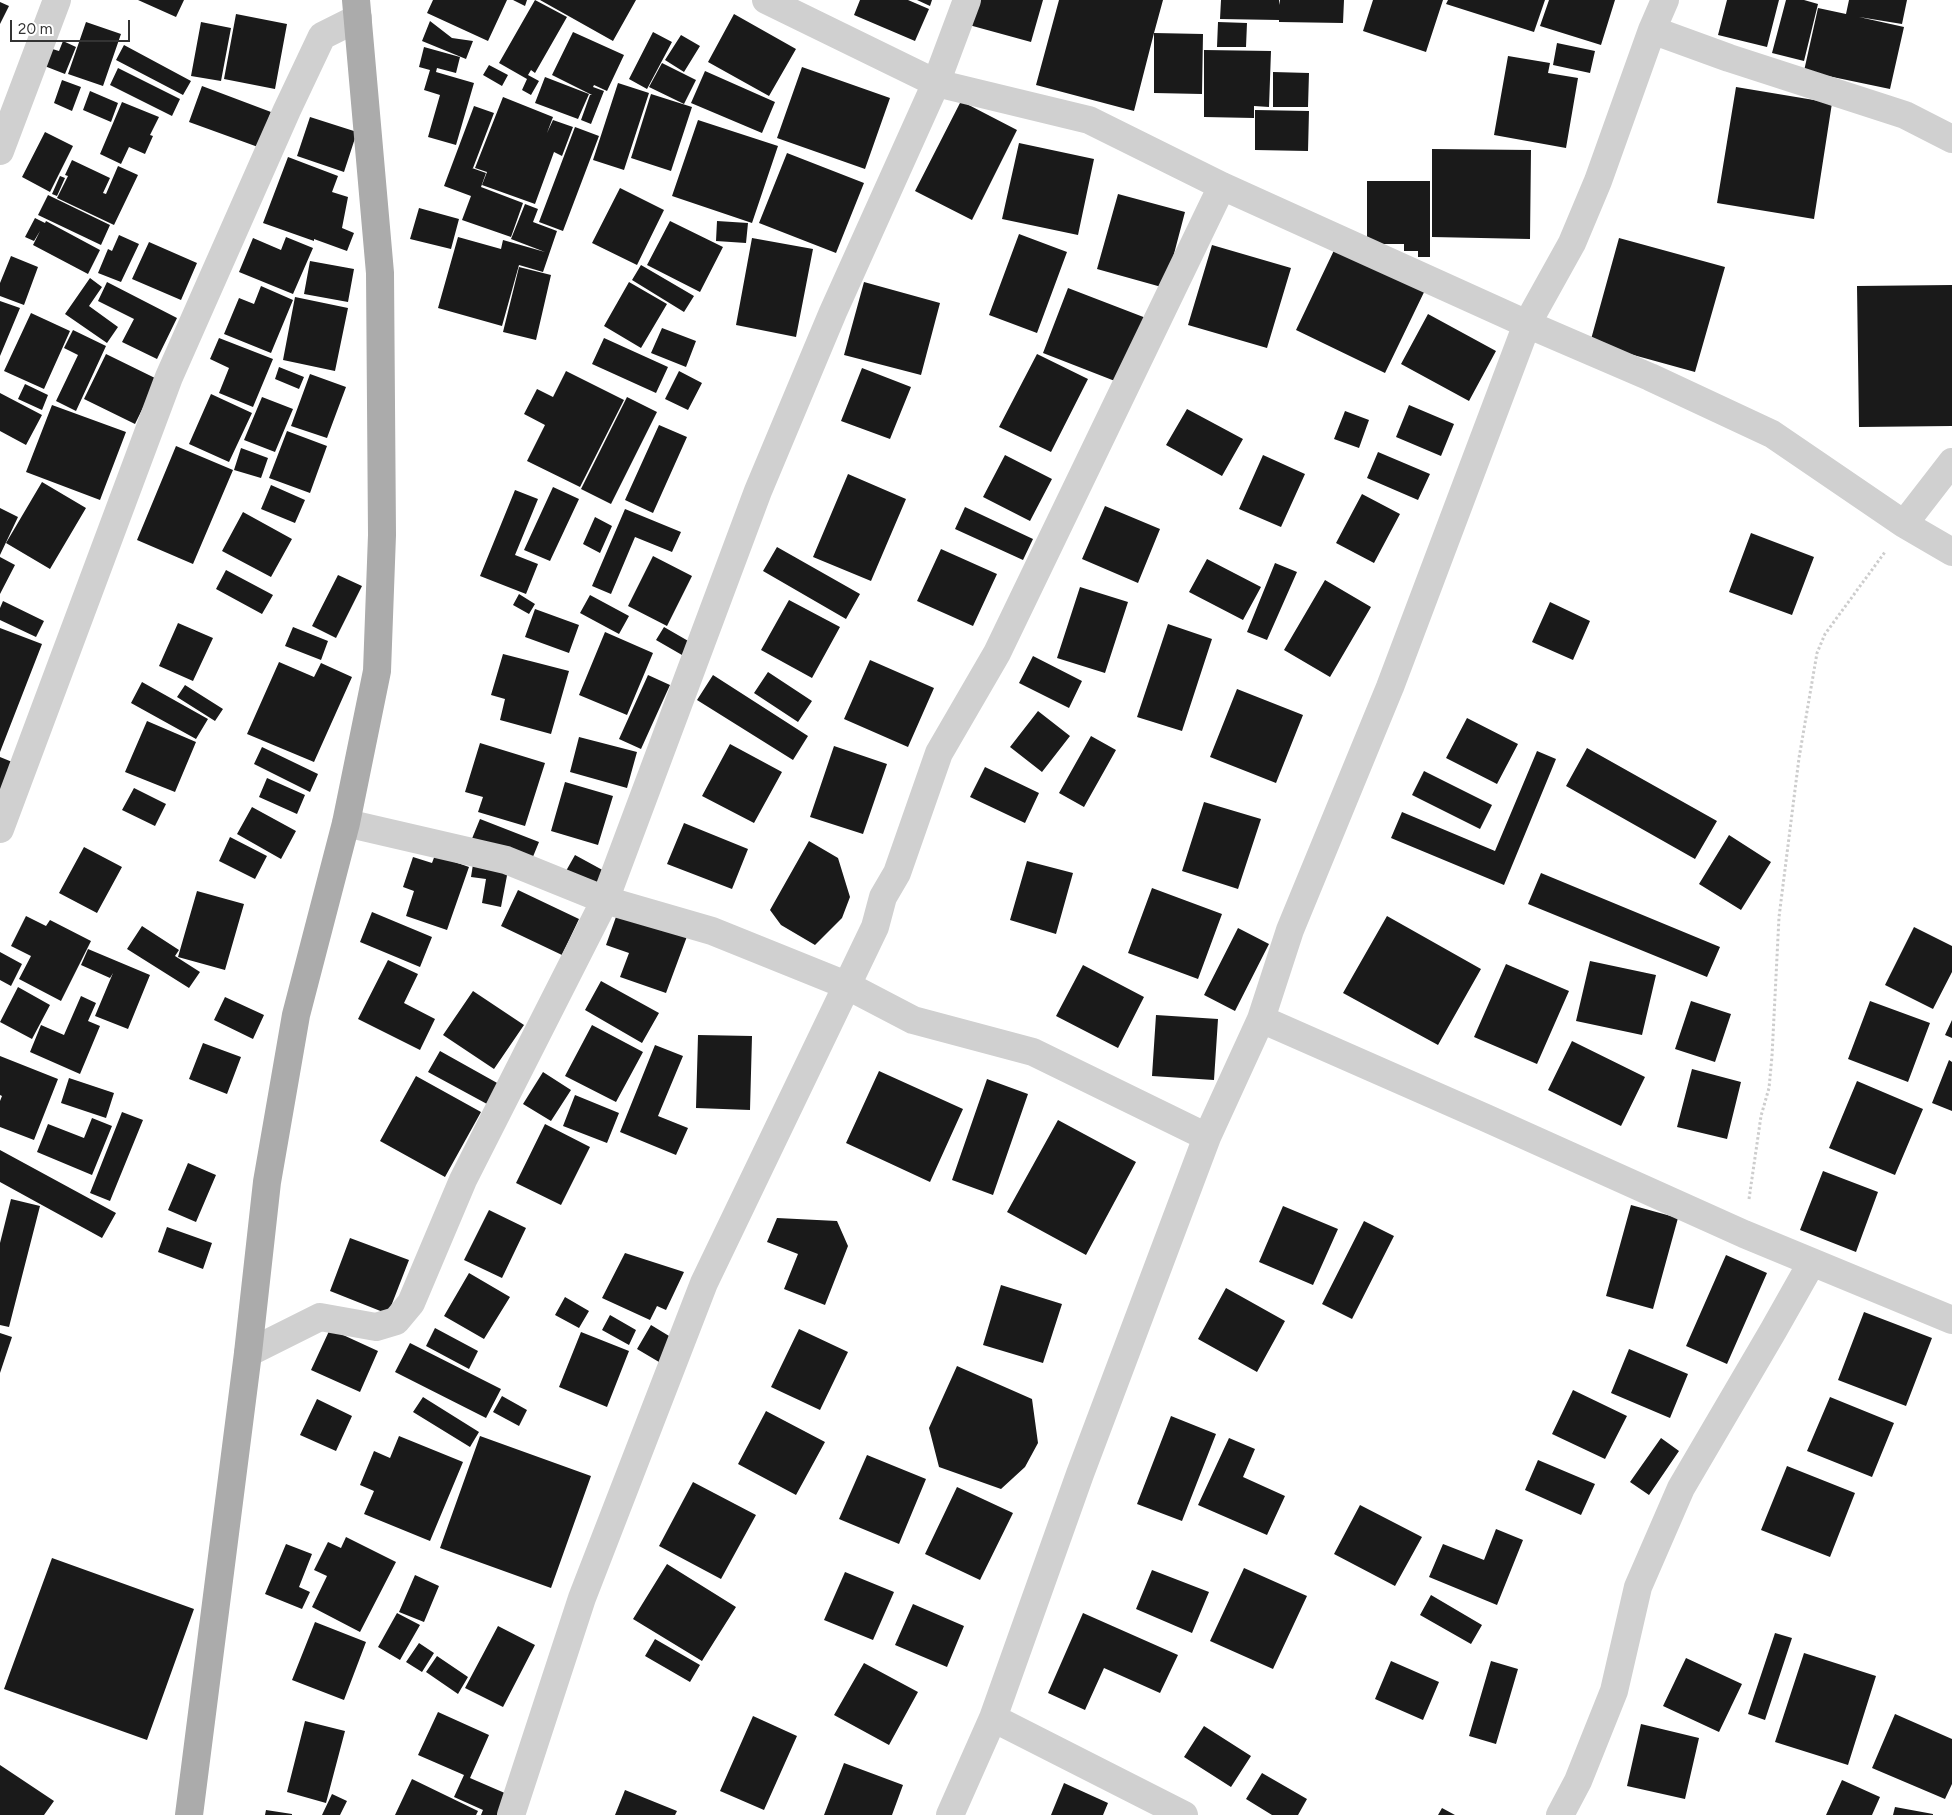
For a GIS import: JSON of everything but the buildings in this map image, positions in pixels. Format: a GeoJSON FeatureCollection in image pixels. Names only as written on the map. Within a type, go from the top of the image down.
{"type":"FeatureCollection","features":[{"type":"Feature","properties":{"kind":"main road"},"geometry":{"type":"LineString","coordinates":[[189,1815],[248,1353],[267,1182],[296,1015],[346,823],[377,672],[382,535],[380,273],[357,9]]}},
{"type":"Feature","properties":{"kind":"street"},"geometry":{"type":"LineString","coordinates":[[0,152],[57,0]]}},
{"type":"Feature","properties":{"kind":"street"},"geometry":{"type":"LineString","coordinates":[[766,0],[936,83],[1089,120],[1222,186],[1527,324],[1650,377],[1772,434],[1904,524],[1952,552]]}},
{"type":"Feature","properties":{"kind":"street"},"geometry":{"type":"LineString","coordinates":[[248,1353],[320,1317],[376,1327],[396,1321],[411,1303],[463,1180],[605,900],[758,491],[833,312],[936,83],[967,0]]}},
{"type":"Feature","properties":{"kind":"street"},"geometry":{"type":"LineString","coordinates":[[950,1815],[993,1718],[1080,1474],[1207,1137],[1260,1019],[1290,930],[1390,687],[1527,324],[1572,243],[1598,181],[1652,30],[1665,0]]}},
{"type":"Feature","properties":{"kind":"street"},"geometry":{"type":"LineString","coordinates":[[0,828],[169,377],[287,110],[322,36],[357,9]]}},
{"type":"Feature","properties":{"kind":"street"},"geometry":{"type":"LineString","coordinates":[[1652,30],[1729,58],[1905,115],[1952,139]]}},
{"type":"Feature","properties":{"kind":"street"},"geometry":{"type":"LineString","coordinates":[[511,1815],[582,1598],[704,1283],[875,927],[882,897],[897,873],[939,753],[997,653],[1222,186]]}},
{"type":"Feature","properties":{"kind":"street"},"geometry":{"type":"LineString","coordinates":[[1904,524],[1952,462]]}},
{"type":"Feature","properties":{"kind":"street"},"geometry":{"type":"LineString","coordinates":[[346,823],[506,860],[605,900],[712,931],[846,986],[913,1020],[1033,1052],[1207,1137]]}},
{"type":"Feature","properties":{"kind":"street"},"geometry":{"type":"LineString","coordinates":[[1260,1019],[1744,1234],[1952,1320]]}},
{"type":"Feature","properties":{"kind":"street"},"geometry":{"type":"LineString","coordinates":[[1560,1815],[1578,1781],[1614,1691],[1638,1587],[1681,1488],[1774,1331],[1812,1262]]}},
{"type":"Feature","properties":{"kind":"street"},"geometry":{"type":"LineString","coordinates":[[993,1718],[1184,1815]]}},
{"type":"Feature","properties":{"kind":"path"},"geometry":{"type":"LineString","coordinates":[[1744,1234],[1757,1139],[1769,1088],[1779,917],[1799,758],[1817,653],[1825,634],[1904,524]]}}]}
